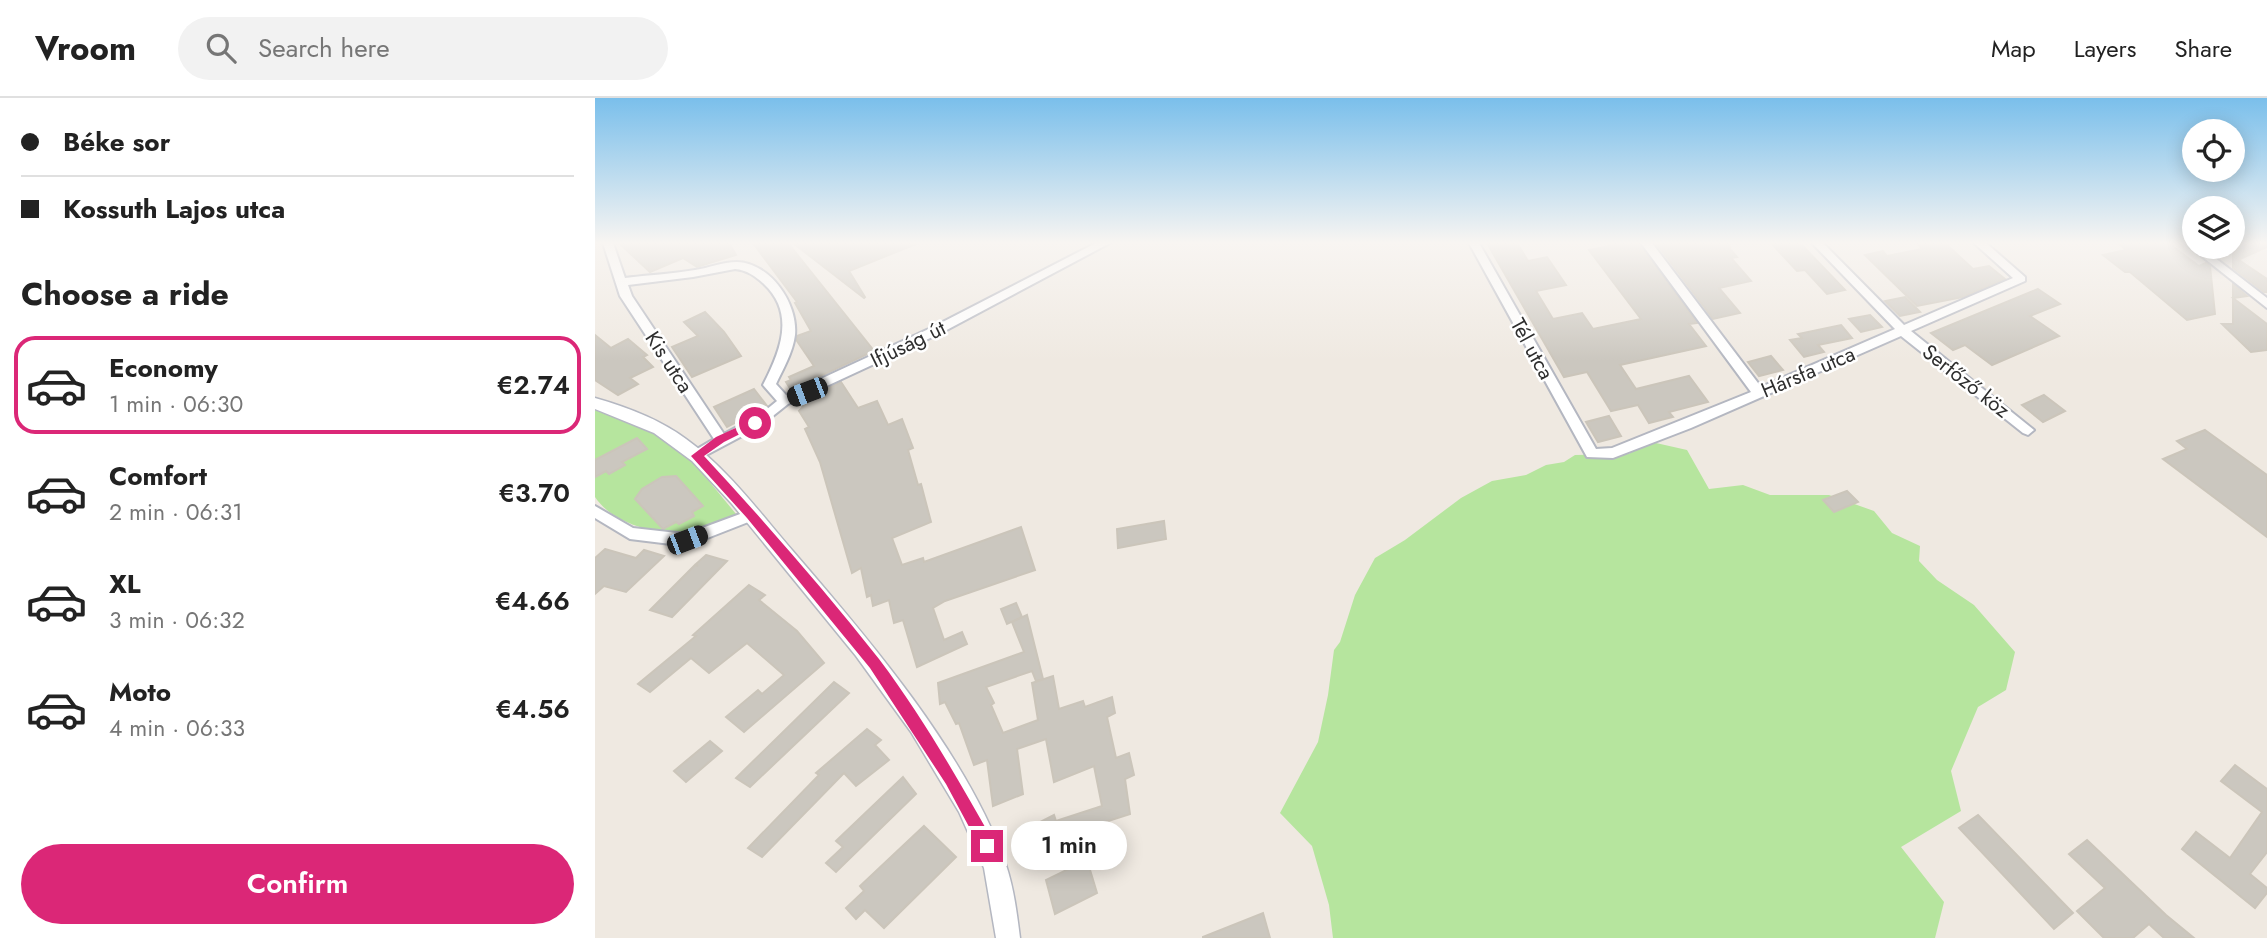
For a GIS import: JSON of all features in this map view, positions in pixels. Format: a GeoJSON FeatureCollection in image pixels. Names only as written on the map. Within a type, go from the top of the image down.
{"type":"FeatureCollection","features":[{"type":"Feature","properties":{"kind":"street","name":"Kis utca"},"geometry":{"type":"LineString","coordinates":[[623,282],[626,296],[720,439]]}},
{"type":"Feature","properties":{"kind":"street"},"geometry":{"type":"LineString","coordinates":[[767,282],[785,303],[790,324],[783,358],[769,385],[784,401]]}},
{"type":"Feature","properties":{"kind":"street","name":"Ifjúság út"},"geometry":{"type":"LineString","coordinates":[[697,456],[720,439],[772,415],[784,401],[937,330],[1029,282]]}},
{"type":"Feature","properties":{"kind":"street","name":"Tél utca"},"geometry":{"type":"LineString","coordinates":[[1496,282],[1592,454]]}},
{"type":"Feature","properties":{"kind":"street"},"geometry":{"type":"LineString","coordinates":[[1676,282],[1759,393]]}},
{"type":"Feature","properties":{"kind":"street","name":"Serfőző köz"},"geometry":{"type":"LineString","coordinates":[[1855,282],[1904,332],[2028,430]]}},
{"type":"Feature","properties":{"kind":"street","name":"Hársfa utca"},"geometry":{"type":"LineString","coordinates":[[1592,454],[1613,453],[1904,332],[2014,282]]}},
{"type":"Feature","properties":{"kind":"street"},"geometry":{"type":"LineString","coordinates":[[2239,282],[2267,304]]}},
{"type":"Feature","properties":{"kind":"street"},"geometry":{"type":"LineString","coordinates":[[595,403],[667,433],[697,456],[751,515],[875,664],[965,801],[999,876],[1009,938]]}},
{"type":"Feature","properties":{"kind":"street"},"geometry":{"type":"LineString","coordinates":[[595,512],[630,533],[687,540],[751,515]]}},
{"type":"Feature","properties":{"kind":"green space"},"geometry":{"type":"Polygon","coordinates":[[[595,410],[660,436],[690,458],[736,514],[697,530],[673,532],[648,529],[612,514],[595,497],[595,410]]]}},
{"type":"Feature","properties":{"kind":"green space"},"geometry":{"type":"Polygon","coordinates":[[[1656,443],[1687,450],[1709,489],[1743,485],[1770,495],[1829,495],[1874,511],[1892,533],[1920,546],[1919,561],[1937,580],[1974,605],[2015,652],[2006,690],[1978,707],[1951,771],[1961,811],[1901,847],[1944,902],[1935,938],[1333,938],[1329,905],[1312,846],[1280,813],[1318,742],[1334,650],[1340,642],[1355,595],[1375,558],[1405,540],[1461,498],[1492,481],[1526,475],[1546,465],[1564,462],[1575,455],[1629,454],[1635,447],[1656,443]]]}},
{"type":"Feature","properties":{"kind":"building"},"geometry":{"type":"Polygon","coordinates":[[[782,282],[819,282],[874,351],[791,390],[786,382],[791,380],[789,377],[814,366],[797,341],[797,336],[811,331],[795,303],[797,302],[782,282]]]}},
{"type":"Feature","properties":{"kind":"building"},"geometry":{"type":"Polygon","coordinates":[[[844,282],[856,282],[864,298],[844,282]]]}},
{"type":"Feature","properties":{"kind":"building"},"geometry":{"type":"Polygon","coordinates":[[[1510,282],[1564,282],[1566,285],[1536,291],[1553,319],[1582,313],[1593,329],[1641,319],[1613,282],[1667,282],[1697,323],[1689,324],[1706,346],[1620,365],[1636,389],[1689,376],[1708,402],[1669,412],[1673,417],[1649,423],[1638,405],[1611,411],[1587,372],[1564,377],[1510,282]]]}},
{"type":"Feature","properties":{"kind":"building"},"geometry":{"type":"Polygon","coordinates":[[[1685,282],[1746,282],[1719,288],[1740,313],[1713,319],[1685,282]]]}},
{"type":"Feature","properties":{"kind":"building"},"geometry":{"type":"Polygon","coordinates":[[[1816,282],[1838,282],[1845,290],[1827,294],[1816,282]]]}},
{"type":"Feature","properties":{"kind":"building"},"geometry":{"type":"Polygon","coordinates":[[[1893,282],[1998,282],[1963,297],[1917,306],[1893,282]]]}},
{"type":"Feature","properties":{"kind":"building"},"geometry":{"type":"Polygon","coordinates":[[[2142,282],[2212,282],[2215,314],[2187,320],[2142,282]]]}},
{"type":"Feature","properties":{"kind":"building"},"geometry":{"type":"Polygon","coordinates":[[[2251,282],[2267,282],[2267,292],[2264,292],[2251,282]]]}},
{"type":"Feature","properties":{"kind":"building"},"geometry":{"type":"Polygon","coordinates":[[[2233,284],[2247,296],[2233,298],[2233,284]]]}},
{"type":"Feature","properties":{"kind":"building"},"geometry":{"type":"Polygon","coordinates":[[[2038,289],[2060,304],[2030,316],[2059,336],[1992,365],[1965,345],[1953,350],[1931,333],[2038,289]]]}},
{"type":"Feature","properties":{"kind":"building"},"geometry":{"type":"Polygon","coordinates":[[[1905,297],[1920,312],[1900,316],[1885,301],[1905,297]]]}},
{"type":"Feature","properties":{"kind":"building"},"geometry":{"type":"Polygon","coordinates":[[[2233,298],[2267,324],[2267,350],[2251,352],[2222,324],[2233,324],[2233,298]]]}},
{"type":"Feature","properties":{"kind":"building"},"geometry":{"type":"Polygon","coordinates":[[[705,312],[741,356],[692,377],[672,347],[698,336],[684,322],[705,312]]]}},
{"type":"Feature","properties":{"kind":"building"},"geometry":{"type":"Polygon","coordinates":[[[1870,315],[1882,327],[1861,332],[1849,319],[1870,315]]]}},
{"type":"Feature","properties":{"kind":"building"},"geometry":{"type":"Polygon","coordinates":[[[1841,325],[1852,338],[1818,345],[1824,352],[1804,357],[1790,340],[1802,338],[1798,334],[1841,325]]]}},
{"type":"Feature","properties":{"kind":"building"},"geometry":{"type":"Polygon","coordinates":[[[595,335],[611,348],[628,339],[647,355],[643,357],[653,367],[630,378],[638,384],[618,395],[595,380],[595,335]]]}},
{"type":"Feature","properties":{"kind":"building"},"geometry":{"type":"Polygon","coordinates":[[[1771,356],[1783,370],[1759,376],[1748,362],[1771,356]]]}},
{"type":"Feature","properties":{"kind":"building"},"geometry":{"type":"Polygon","coordinates":[[[841,382],[858,408],[877,401],[888,425],[902,419],[913,448],[908,450],[931,522],[892,538],[902,565],[923,558],[924,562],[1021,527],[1035,570],[945,601],[933,608],[944,640],[962,632],[967,644],[917,667],[903,620],[894,623],[889,600],[873,606],[871,595],[867,597],[861,568],[852,573],[820,462],[805,429],[809,427],[799,411],[803,407],[799,402],[841,382]]]}},
{"type":"Feature","properties":{"kind":"building"},"geometry":{"type":"Polygon","coordinates":[[[754,389],[767,406],[727,427],[714,407],[754,389]]]}},
{"type":"Feature","properties":{"kind":"building"},"geometry":{"type":"Polygon","coordinates":[[[2044,395],[2065,411],[2043,422],[2022,405],[2044,395]]]}},
{"type":"Feature","properties":{"kind":"building"},"geometry":{"type":"Polygon","coordinates":[[[1609,416],[1621,436],[1598,442],[1586,422],[1609,416]]]}},
{"type":"Feature","properties":{"kind":"building"},"geometry":{"type":"Polygon","coordinates":[[[2205,430],[2267,475],[2267,537],[2163,459],[2187,449],[2177,441],[2205,430]]]}},
{"type":"Feature","properties":{"kind":"building"},"geometry":{"type":"Polygon","coordinates":[[[637,438],[647,449],[622,462],[625,465],[609,474],[606,471],[595,477],[595,460],[637,438]]]}},
{"type":"Feature","properties":{"kind":"building"},"geometry":{"type":"Polygon","coordinates":[[[676,476],[703,506],[692,512],[694,516],[663,529],[635,499],[642,489],[662,477],[676,476]]]}},
{"type":"Feature","properties":{"kind":"building"},"geometry":{"type":"Polygon","coordinates":[[[1847,491],[1858,502],[1834,512],[1823,500],[1847,491]]]}},
{"type":"Feature","properties":{"kind":"building"},"geometry":{"type":"Polygon","coordinates":[[[1164,521],[1166,539],[1118,548],[1117,529],[1164,521]]]}},
{"type":"Feature","properties":{"kind":"building"},"geometry":{"type":"Polygon","coordinates":[[[605,549],[636,558],[644,550],[664,556],[626,592],[604,586],[595,594],[595,558],[605,549]]]}},
{"type":"Feature","properties":{"kind":"building"},"geometry":{"type":"Polygon","coordinates":[[[706,555],[727,561],[672,617],[650,610],[695,565],[698,566],[696,564],[706,555]]]}},
{"type":"Feature","properties":{"kind":"building"},"geometry":{"type":"Polygon","coordinates":[[[749,585],[765,595],[759,600],[797,631],[824,663],[744,732],[726,717],[758,690],[762,694],[784,675],[747,643],[709,673],[691,658],[650,692],[638,684],[696,636],[693,635],[749,585]]]}},
{"type":"Feature","properties":{"kind":"building"},"geometry":{"type":"Polygon","coordinates":[[[1016,603],[1022,617],[1007,624],[1001,609],[1016,603]]]}},
{"type":"Feature","properties":{"kind":"building"},"geometry":{"type":"Polygon","coordinates":[[[1027,615],[1043,679],[1036,681],[1032,671],[986,687],[1003,733],[1038,720],[1032,683],[1053,676],[1059,709],[1083,701],[1085,707],[1112,697],[1115,713],[1107,717],[1116,758],[1129,753],[1134,775],[1125,779],[1130,814],[1061,836],[1021,856],[1015,835],[1054,815],[1056,821],[1102,806],[1094,766],[1054,782],[1046,739],[1017,749],[1023,794],[993,806],[987,760],[974,765],[959,723],[956,724],[945,702],[940,704],[938,683],[1024,652],[1012,622],[1027,615]]]}},
{"type":"Feature","properties":{"kind":"building"},"geometry":{"type":"Polygon","coordinates":[[[834,682],[849,693],[750,787],[736,778],[834,682]]]}},
{"type":"Feature","properties":{"kind":"building"},"geometry":{"type":"Polygon","coordinates":[[[867,729],[881,740],[875,745],[889,760],[856,786],[844,773],[762,857],[748,848],[819,775],[816,773],[867,729]]]}},
{"type":"Feature","properties":{"kind":"building"},"geometry":{"type":"Polygon","coordinates":[[[710,741],[722,751],[686,782],[674,771],[710,741]]]}},
{"type":"Feature","properties":{"kind":"building"},"geometry":{"type":"Polygon","coordinates":[[[2235,765],[2267,789],[2267,852],[2250,874],[2267,888],[2267,893],[2255,908],[2182,849],[2196,832],[2230,858],[2262,812],[2221,781],[2235,765]]]}},
{"type":"Feature","properties":{"kind":"building"},"geometry":{"type":"Polygon","coordinates":[[[903,777],[916,794],[836,872],[826,863],[843,847],[836,841],[903,777]]]}},
{"type":"Feature","properties":{"kind":"building"},"geometry":{"type":"Polygon","coordinates":[[[1978,815],[2073,913],[2054,929],[1959,828],[1978,815]]]}},
{"type":"Feature","properties":{"kind":"building"},"geometry":{"type":"Polygon","coordinates":[[[924,826],[956,857],[884,928],[865,910],[856,919],[846,908],[864,891],[860,886],[924,826]]]}},
{"type":"Feature","properties":{"kind":"building"},"geometry":{"type":"Polygon","coordinates":[[[2087,840],[2194,938],[2164,938],[2149,924],[2133,938],[2104,938],[2077,911],[2105,888],[2069,854],[2087,840]]]}},
{"type":"Feature","properties":{"kind":"building"},"geometry":{"type":"Polygon","coordinates":[[[1087,860],[1097,893],[1055,914],[1046,880],[1087,860]]]}},
{"type":"Feature","properties":{"kind":"building"},"geometry":{"type":"Polygon","coordinates":[[[1263,913],[1270,938],[1203,938],[1203,937],[1263,913]]]}},
{"type":"Feature","properties":{"kind":"route"},"geometry":{"type":"LineString","coordinates":[[755,423],[720,439],[697,456],[751,515],[875,664],[925,736],[965,801],[987,846]]}}]}
